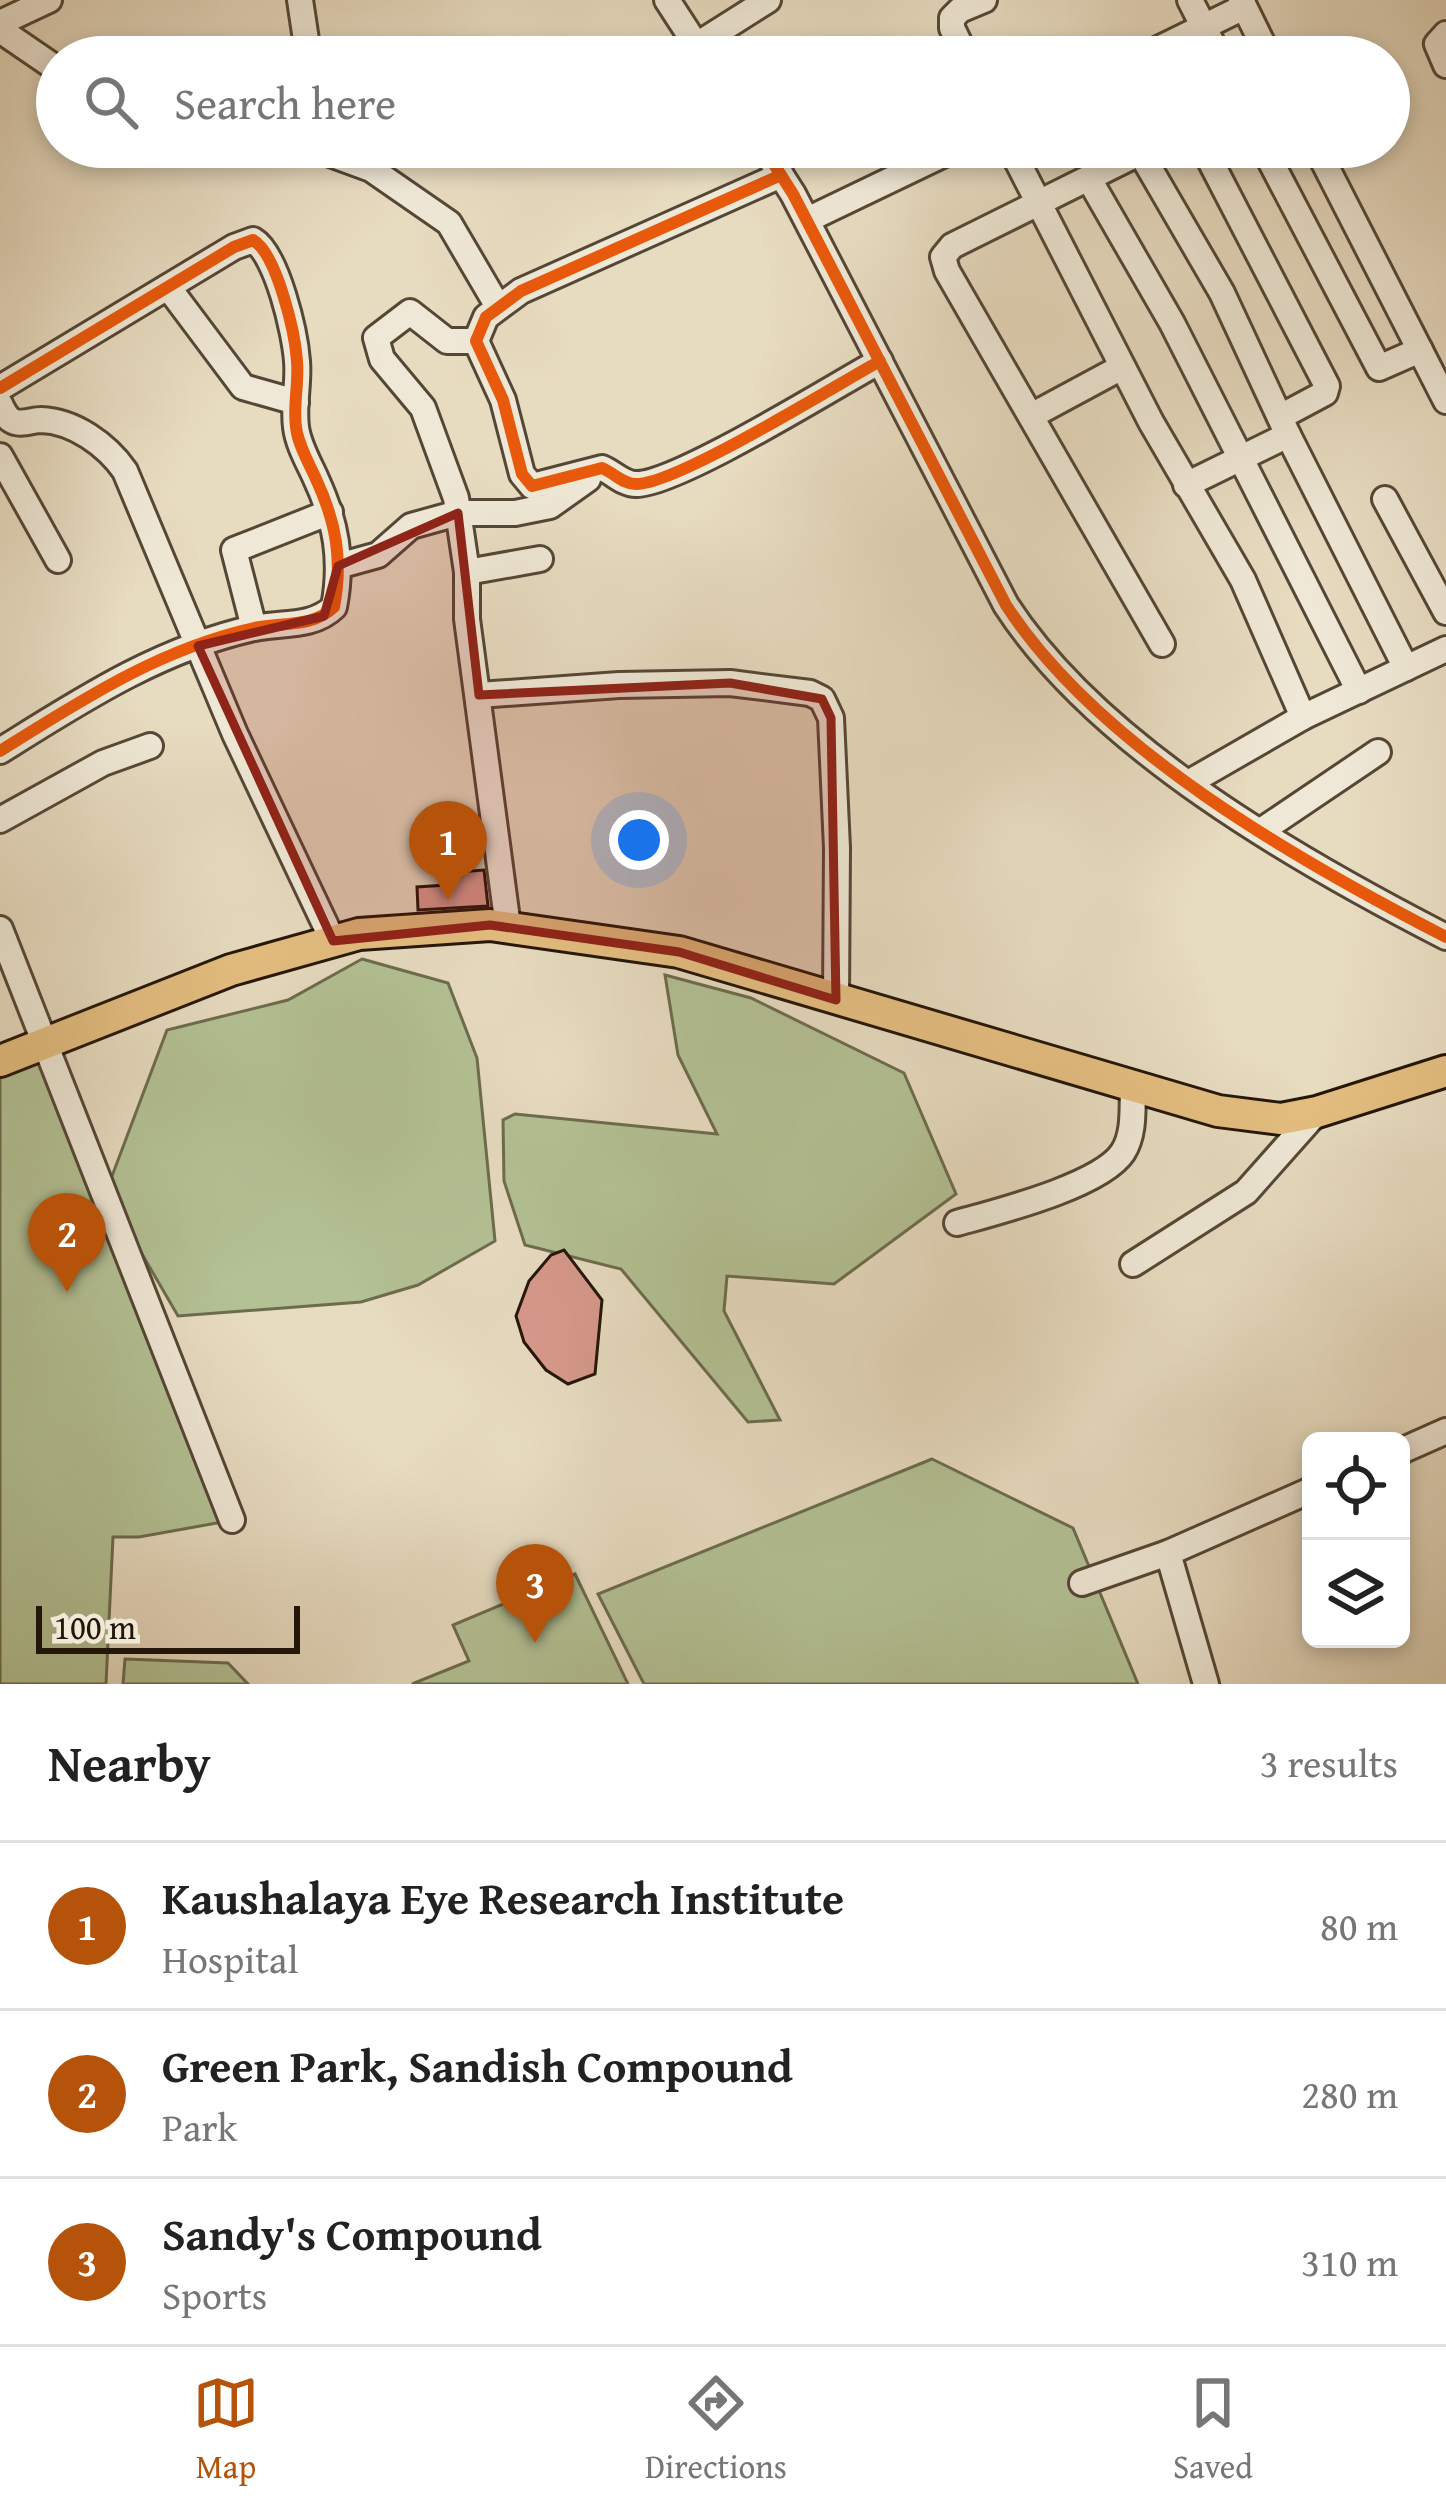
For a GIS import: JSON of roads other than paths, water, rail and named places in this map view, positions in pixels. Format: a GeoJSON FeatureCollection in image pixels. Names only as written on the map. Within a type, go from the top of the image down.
{"type":"FeatureCollection","features":[{"type":"Feature","properties":{"kind":"main road"},"geometry":{"type":"LineString","coordinates":[[0,1061],[231,970],[333,941],[381,932],[490,925],[679,952],[1218,1111],[1282,1119],[1446,1071]]}},
{"type":"Feature","properties":{"kind":"street"},"geometry":{"type":"LineString","coordinates":[[36,54],[0,27],[49,0]]}},
{"type":"Feature","properties":{"kind":"street"},"geometry":{"type":"LineString","coordinates":[[300,0],[306,36]]}},
{"type":"Feature","properties":{"kind":"street"},"geometry":{"type":"LineString","coordinates":[[667,0],[690,36]]}},
{"type":"Feature","properties":{"kind":"street"},"geometry":{"type":"LineString","coordinates":[[720,36],[768,0]]}},
{"type":"Feature","properties":{"kind":"street"},"geometry":{"type":"LineString","coordinates":[[948,9],[960,10],[983,0]]}},
{"type":"Feature","properties":{"kind":"street"},"geometry":{"type":"LineString","coordinates":[[1190,0],[1208,36]]}},
{"type":"Feature","properties":{"kind":"street"},"geometry":{"type":"LineString","coordinates":[[1185,36],[1242,3],[1258,36]]}},
{"type":"Feature","properties":{"kind":"street"},"geometry":{"type":"LineString","coordinates":[[1446,34],[1437,51],[1446,65]]}},
{"type":"Feature","properties":{"kind":"street"},"geometry":{"type":"LineString","coordinates":[[368,168],[448,223],[497,305]]}},
{"type":"Feature","properties":{"kind":"street"},"geometry":{"type":"LineString","coordinates":[[777,168],[1026,636],[1120,730],[1190,782],[1376,902],[1446,938]]}},
{"type":"Feature","properties":{"kind":"street"},"geometry":{"type":"LineString","coordinates":[[807,220],[915,168]]}},
{"type":"Feature","properties":{"kind":"street"},"geometry":{"type":"LineString","coordinates":[[1019,168],[1186,485],[1244,580],[1303,717]]}},
{"type":"Feature","properties":{"kind":"street"},"geometry":{"type":"LineString","coordinates":[[1111,168],[952,246],[944,257],[947,271],[1162,644]]}},
{"type":"Feature","properties":{"kind":"street"},"geometry":{"type":"LineString","coordinates":[[1156,168],[1406,668]]}},
{"type":"Feature","properties":{"kind":"street"},"geometry":{"type":"LineString","coordinates":[[1186,485],[1239,459],[1328,386],[1214,168]]}},
{"type":"Feature","properties":{"kind":"street"},"geometry":{"type":"LineString","coordinates":[[1274,168],[1378,368],[1420,350]]}},
{"type":"Feature","properties":{"kind":"street"},"geometry":{"type":"LineString","coordinates":[[1327,168],[1446,401]]}},
{"type":"Feature","properties":{"kind":"street"},"geometry":{"type":"LineString","coordinates":[[602,468],[545,485],[532,486],[526,481],[495,380],[476,341],[486,317],[521,291],[782,175]]}},
{"type":"Feature","properties":{"kind":"street"},"geometry":{"type":"LineString","coordinates":[[1089,179],[1172,323],[1358,691]]}},
{"type":"Feature","properties":{"kind":"street"},"geometry":{"type":"LineString","coordinates":[[0,388],[234,248],[253,240],[260,243],[272,264],[294,341],[299,441],[338,533],[334,607],[324,616],[254,628],[112,681],[0,752]]}},
{"type":"Feature","properties":{"kind":"street"},"geometry":{"type":"LineString","coordinates":[[168,287],[243,387],[296,402]]}},
{"type":"Feature","properties":{"kind":"street"},"geometry":{"type":"LineString","coordinates":[[476,341],[447,341],[410,312],[376,338],[382,359],[423,408],[458,513],[467,572],[467,619],[508,927]]}},
{"type":"Feature","properties":{"kind":"street"},"geometry":{"type":"LineString","coordinates":[[602,468],[623,482],[650,482],[880,361]]}},
{"type":"Feature","properties":{"kind":"street"},"geometry":{"type":"LineString","coordinates":[[1031,416],[1122,367]]}},
{"type":"Feature","properties":{"kind":"street"},"geometry":{"type":"LineString","coordinates":[[0,404],[17,423],[63,424],[113,453],[125,471],[198,646],[333,941]]}},
{"type":"Feature","properties":{"kind":"street"},"geometry":{"type":"LineString","coordinates":[[0,455],[58,560]]}},
{"type":"Feature","properties":{"kind":"street"},"geometry":{"type":"LineString","coordinates":[[338,566],[378,555],[411,526],[458,513],[550,506],[602,468]]}},
{"type":"Feature","properties":{"kind":"street"},"geometry":{"type":"LineString","coordinates":[[1385,499],[1446,612]]}},
{"type":"Feature","properties":{"kind":"street"},"geometry":{"type":"LineString","coordinates":[[254,628],[234,550],[330,512]]}},
{"type":"Feature","properties":{"kind":"street"},"geometry":{"type":"LineString","coordinates":[[467,572],[540,559]]}},
{"type":"Feature","properties":{"kind":"street"},"geometry":{"type":"LineString","coordinates":[[1190,782],[1303,717],[1446,649]]}},
{"type":"Feature","properties":{"kind":"street"},"geometry":{"type":"LineString","coordinates":[[479,695],[730,683],[810,693],[822,699],[831,718],[832,739],[836,1000]]}},
{"type":"Feature","properties":{"kind":"street"},"geometry":{"type":"LineString","coordinates":[[0,820],[103,763],[150,746]]}},
{"type":"Feature","properties":{"kind":"street"},"geometry":{"type":"LineString","coordinates":[[1261,831],[1378,752]]}},
{"type":"Feature","properties":{"kind":"street"},"geometry":{"type":"LineString","coordinates":[[0,929],[232,1520]]}},
{"type":"Feature","properties":{"kind":"street"},"geometry":{"type":"LineString","coordinates":[[957,1223],[1051,1194],[1118,1158],[1131,1131],[1132,1086]]}},
{"type":"Feature","properties":{"kind":"street"},"geometry":{"type":"LineString","coordinates":[[1132,1264],[1246,1192],[1316,1112]]}},
{"type":"Feature","properties":{"kind":"street"},"geometry":{"type":"LineString","coordinates":[[1410,1446],[1446,1431]]}},
{"type":"Feature","properties":{"kind":"street"},"geometry":{"type":"LineString","coordinates":[[1082,1583],[1168,1553],[1302,1494]]}},
{"type":"Feature","properties":{"kind":"street"},"geometry":{"type":"LineString","coordinates":[[1168,1553],[1206,1684]]}},
{"type":"Feature","properties":{"kind":"place","name":"Kaushalaya Eye Research Institute"},"geometry":{"type":"Point","coordinates":[448,900]}},
{"type":"Feature","properties":{"kind":"place","name":"Green Park, Sandish Compound"},"geometry":{"type":"Point","coordinates":[67,1292]}},
{"type":"Feature","properties":{"kind":"place","name":"Sandy's Compound"},"geometry":{"type":"Point","coordinates":[535,1643]}}]}
